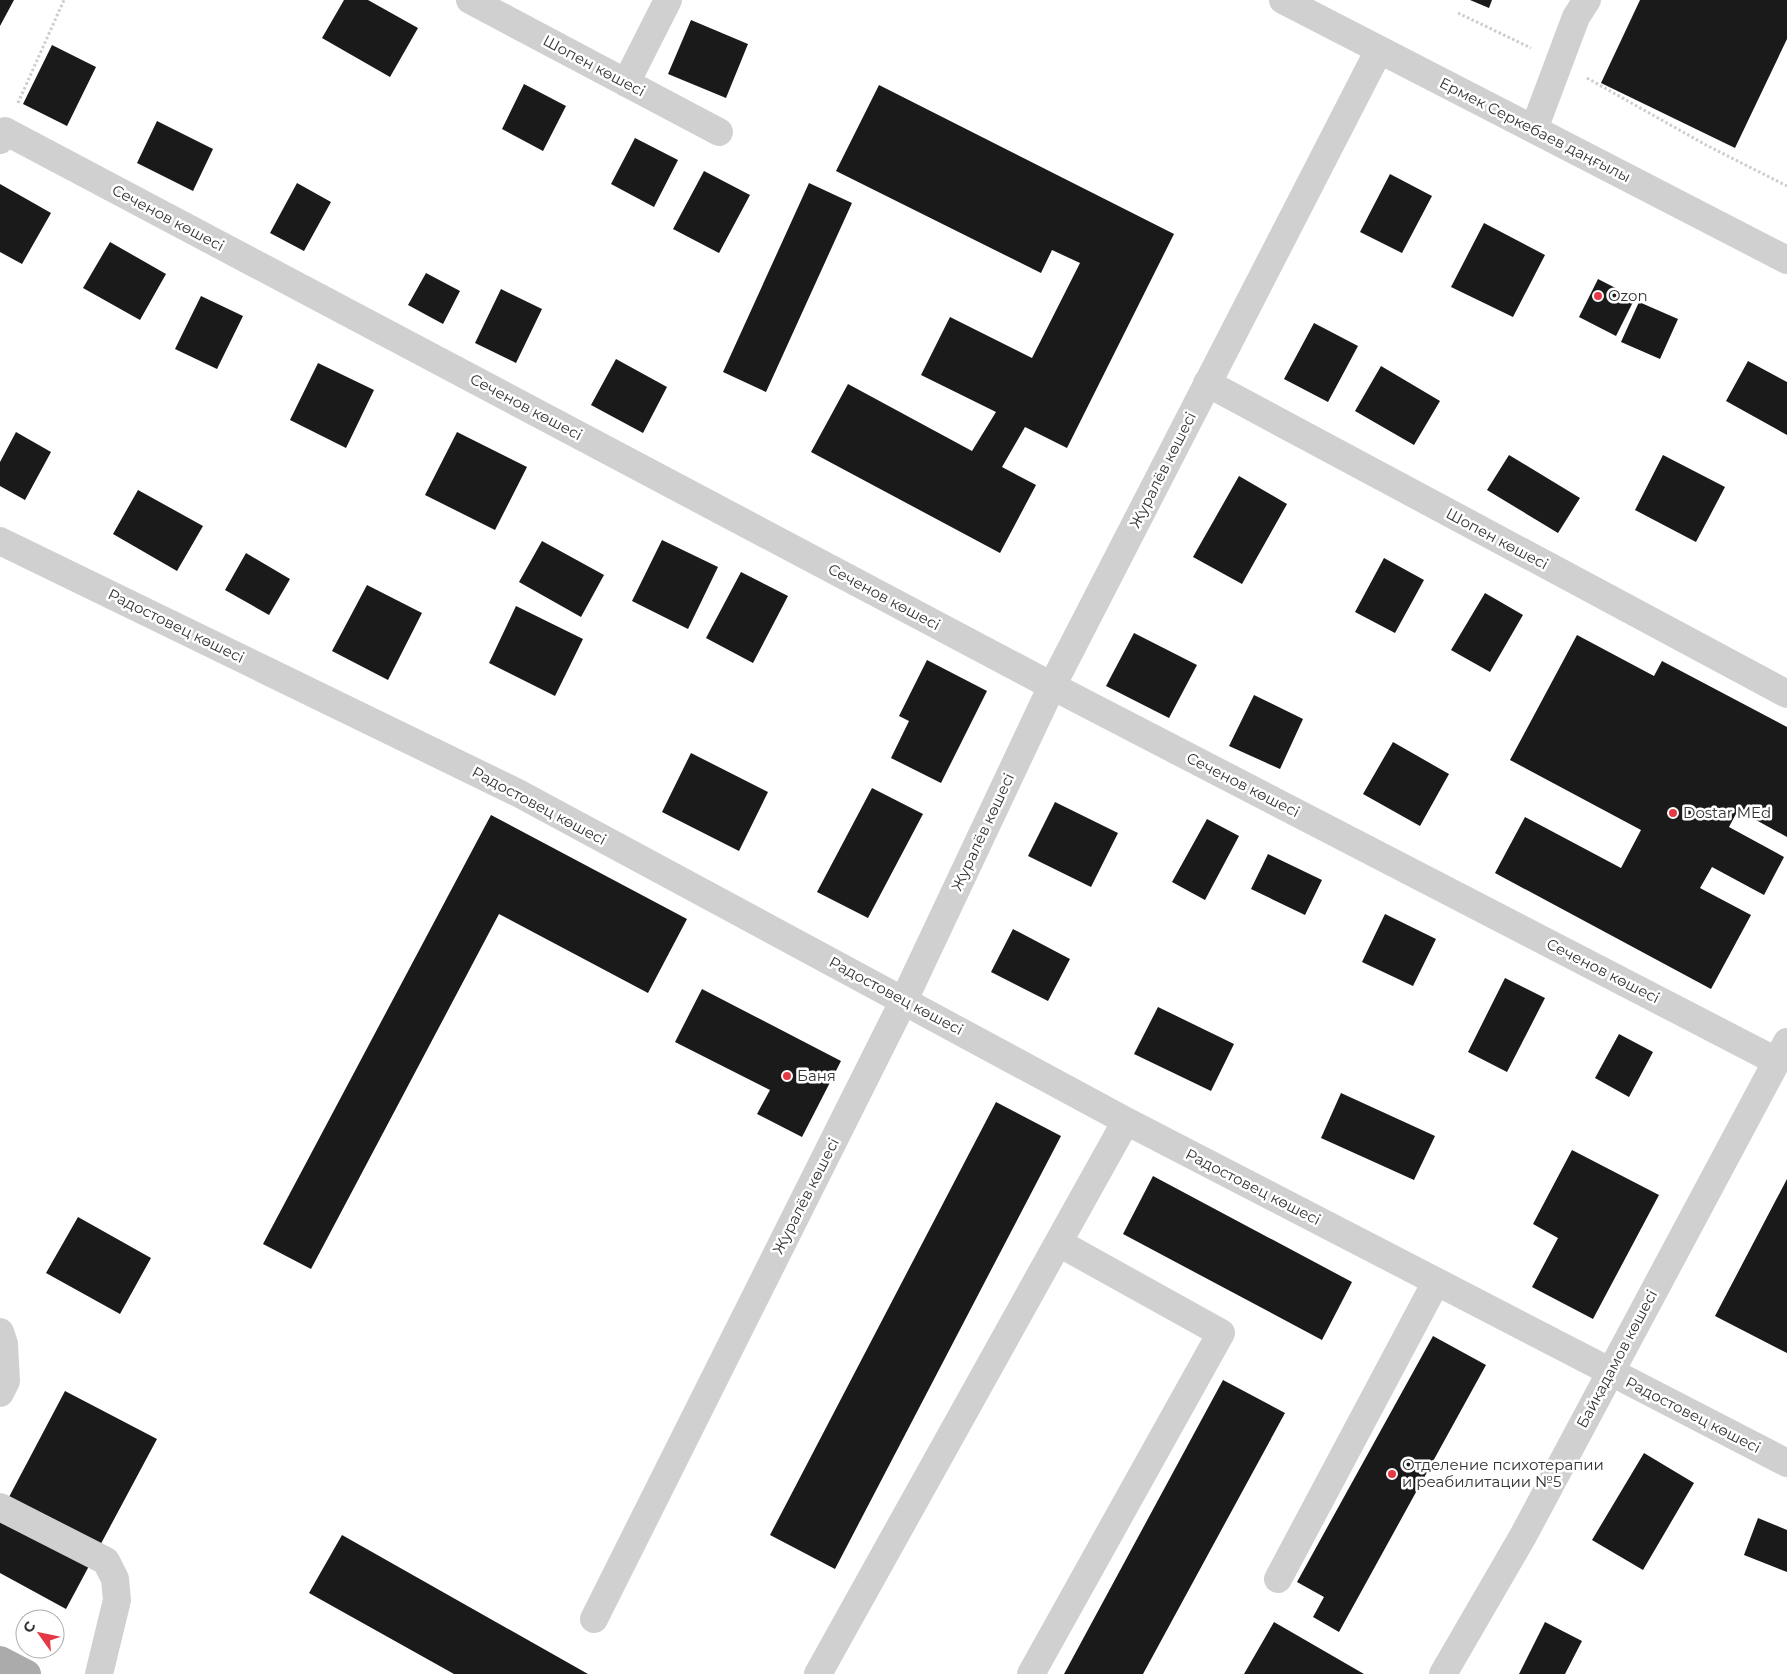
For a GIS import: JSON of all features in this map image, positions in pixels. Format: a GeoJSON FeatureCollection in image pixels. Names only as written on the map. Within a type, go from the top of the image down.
{"type":"FeatureCollection","features":[{"type":"Feature","properties":{"kind":"main road"},"geometry":{"type":"LineString","coordinates":[[0,1660],[27,1674]]}},
{"type":"Feature","properties":{"kind":"street","name":"Шопен көшесі"},"geometry":{"type":"LineString","coordinates":[[470,0],[719,132]]}},
{"type":"Feature","properties":{"kind":"street"},"geometry":{"type":"LineString","coordinates":[[626,83],[668,0]]}},
{"type":"Feature","properties":{"kind":"street","name":"Ермек Серкебаев даңғылы"},"geometry":{"type":"LineString","coordinates":[[1283,0],[1787,260]]}},
{"type":"Feature","properties":{"kind":"street"},"geometry":{"type":"LineString","coordinates":[[1534,129],[1576,18],[1588,0]]}},
{"type":"Feature","properties":{"kind":"street","name":"Журалёв көшесі"},"geometry":{"type":"LineString","coordinates":[[594,1619],[904,1000],[1052,686],[1380,50]]}},
{"type":"Feature","properties":{"kind":"street","name":"Сеченов көшесі"},"geometry":{"type":"LineString","coordinates":[[2,135],[1052,686],[1781,1051]]}},
{"type":"Feature","properties":{"kind":"street","name":"Шопен көшесі"},"geometry":{"type":"LineString","coordinates":[[1207,383],[1787,694]]}},
{"type":"Feature","properties":{"kind":"street","name":"Радостовец көшесі"},"geometry":{"type":"LineString","coordinates":[[0,541],[518,793],[1126,1121],[1787,1463]]}},
{"type":"Feature","properties":{"kind":"street","name":"Байқадамов көшесі"},"geometry":{"type":"LineString","coordinates":[[1443,1674],[1523,1536],[1781,1051]]}},
{"type":"Feature","properties":{"kind":"street"},"geometry":{"type":"LineString","coordinates":[[818,1674],[1126,1121]]}},
{"type":"Feature","properties":{"kind":"street"},"geometry":{"type":"LineString","coordinates":[[1031,1674],[1221,1333],[1059,1243]]}},
{"type":"Feature","properties":{"kind":"street"},"geometry":{"type":"LineString","coordinates":[[1278,1579],[1436,1282]]}},
{"type":"Feature","properties":{"kind":"street"},"geometry":{"type":"LineString","coordinates":[[0,1332],[4,1344],[6,1381],[0,1393]]}},
{"type":"Feature","properties":{"kind":"street"},"geometry":{"type":"LineString","coordinates":[[0,1507],[106,1561],[115,1580],[117,1600],[99,1674]]}},
{"type":"Feature","properties":{"kind":"path"},"geometry":{"type":"LineString","coordinates":[[2,135],[64,0]]}},
{"type":"Feature","properties":{"kind":"path"},"geometry":{"type":"LineString","coordinates":[[1458,13],[1559,62],[1706,145],[1787,186]]}},
{"type":"Feature","properties":{"kind":"building"},"geometry":{"type":"Polygon","coordinates":[[[0,0],[14,0],[0,26],[0,0]]]}},
{"type":"Feature","properties":{"kind":"building"},"geometry":{"type":"Polygon","coordinates":[[[344,0],[368,0],[418,28],[390,77],[322,38],[344,0]]]}},
{"type":"Feature","properties":{"kind":"building"},"geometry":{"type":"Polygon","coordinates":[[[1470,0],[1492,0],[1489,8],[1470,0]]]}},
{"type":"Feature","properties":{"kind":"building"},"geometry":{"type":"Polygon","coordinates":[[[1640,0],[1787,0],[1787,39],[1735,148],[1601,83],[1640,0]]]}},
{"type":"Feature","properties":{"kind":"building"},"geometry":{"type":"Polygon","coordinates":[[[691,20],[748,44],[726,98],[668,74],[691,20]]]}},
{"type":"Feature","properties":{"kind":"building"},"geometry":{"type":"Polygon","coordinates":[[[52,45],[96,67],[67,126],[23,104],[52,45]]]}},
{"type":"Feature","properties":{"kind":"building"},"geometry":{"type":"Polygon","coordinates":[[[524,84],[566,106],[543,151],[502,129],[524,84]]]}},
{"type":"Feature","properties":{"kind":"building"},"geometry":{"type":"Polygon","coordinates":[[[879,85],[1174,234],[1067,448],[1025,427],[1002,467],[1036,485],[1000,553],[811,452],[848,384],[972,451],[996,412],[921,375],[950,317],[1032,358],[1080,263],[1052,250],[1041,273],[836,171],[879,85]]]}},
{"type":"Feature","properties":{"kind":"building"},"geometry":{"type":"Polygon","coordinates":[[[157,121],[213,149],[193,191],[137,163],[157,121]]]}},
{"type":"Feature","properties":{"kind":"building"},"geometry":{"type":"Polygon","coordinates":[[[635,138],[678,160],[654,207],[611,184],[635,138]]]}},
{"type":"Feature","properties":{"kind":"building"},"geometry":{"type":"Polygon","coordinates":[[[704,171],[750,195],[719,253],[673,229],[704,171]]]}},
{"type":"Feature","properties":{"kind":"building"},"geometry":{"type":"Polygon","coordinates":[[[1390,174],[1432,196],[1402,253],[1360,232],[1390,174]]]}},
{"type":"Feature","properties":{"kind":"building"},"geometry":{"type":"Polygon","coordinates":[[[297,183],[331,202],[304,251],[270,233],[297,183]]]}},
{"type":"Feature","properties":{"kind":"building"},"geometry":{"type":"Polygon","coordinates":[[[809,183],[852,203],[766,392],[723,372],[809,183]]]}},
{"type":"Feature","properties":{"kind":"building"},"geometry":{"type":"Polygon","coordinates":[[[0,184],[51,213],[22,264],[0,252],[0,184]]]}},
{"type":"Feature","properties":{"kind":"building"},"geometry":{"type":"Polygon","coordinates":[[[1484,223],[1545,255],[1513,317],[1451,287],[1484,223]]]}},
{"type":"Feature","properties":{"kind":"building"},"geometry":{"type":"Polygon","coordinates":[[[110,242],[166,274],[140,320],[83,288],[110,242]]]}},
{"type":"Feature","properties":{"kind":"building"},"geometry":{"type":"Polygon","coordinates":[[[426,273],[460,291],[443,324],[408,305],[426,273]]]}},
{"type":"Feature","properties":{"kind":"building"},"geometry":{"type":"Polygon","coordinates":[[[1598,279],[1635,298],[1616,336],[1579,317],[1598,279]]]}},
{"type":"Feature","properties":{"kind":"building"},"geometry":{"type":"Polygon","coordinates":[[[501,289],[542,309],[516,363],[475,343],[501,289]]]}},
{"type":"Feature","properties":{"kind":"building"},"geometry":{"type":"Polygon","coordinates":[[[201,296],[243,316],[217,369],[175,349],[201,296]]]}},
{"type":"Feature","properties":{"kind":"building"},"geometry":{"type":"Polygon","coordinates":[[[1639,302],[1678,319],[1660,359],[1621,342],[1639,302]]]}},
{"type":"Feature","properties":{"kind":"building"},"geometry":{"type":"Polygon","coordinates":[[[1314,323],[1358,346],[1328,402],[1284,379],[1314,323]]]}},
{"type":"Feature","properties":{"kind":"building"},"geometry":{"type":"Polygon","coordinates":[[[616,359],[667,387],[643,433],[591,405],[616,359]]]}},
{"type":"Feature","properties":{"kind":"building"},"geometry":{"type":"Polygon","coordinates":[[[1748,361],[1787,382],[1787,435],[1726,401],[1748,361]]]}},
{"type":"Feature","properties":{"kind":"building"},"geometry":{"type":"Polygon","coordinates":[[[318,363],[374,390],[346,448],[290,420],[318,363]]]}},
{"type":"Feature","properties":{"kind":"building"},"geometry":{"type":"Polygon","coordinates":[[[1381,366],[1440,401],[1414,445],[1355,411],[1381,366]]]}},
{"type":"Feature","properties":{"kind":"building"},"geometry":{"type":"Polygon","coordinates":[[[16,432],[51,452],[25,500],[0,486],[0,462],[16,432]]]}},
{"type":"Feature","properties":{"kind":"building"},"geometry":{"type":"Polygon","coordinates":[[[457,432],[527,467],[495,530],[425,495],[457,432]]]}},
{"type":"Feature","properties":{"kind":"building"},"geometry":{"type":"Polygon","coordinates":[[[1509,455],[1580,498],[1558,533],[1487,490],[1509,455]]]}},
{"type":"Feature","properties":{"kind":"building"},"geometry":{"type":"Polygon","coordinates":[[[1663,455],[1725,487],[1696,542],[1635,510],[1663,455]]]}},
{"type":"Feature","properties":{"kind":"building"},"geometry":{"type":"Polygon","coordinates":[[[1239,476],[1287,504],[1242,584],[1193,557],[1239,476]]]}},
{"type":"Feature","properties":{"kind":"building"},"geometry":{"type":"Polygon","coordinates":[[[138,490],[203,526],[177,571],[113,534],[138,490]]]}},
{"type":"Feature","properties":{"kind":"building"},"geometry":{"type":"Polygon","coordinates":[[[662,540],[718,567],[688,629],[632,601],[662,540]]]}},
{"type":"Feature","properties":{"kind":"building"},"geometry":{"type":"Polygon","coordinates":[[[542,541],[604,575],[581,617],[519,582],[542,541]]]}},
{"type":"Feature","properties":{"kind":"building"},"geometry":{"type":"Polygon","coordinates":[[[246,553],[290,579],[269,615],[225,590],[246,553]]]}},
{"type":"Feature","properties":{"kind":"building"},"geometry":{"type":"Polygon","coordinates":[[[1384,558],[1424,580],[1395,633],[1355,612],[1384,558]]]}},
{"type":"Feature","properties":{"kind":"building"},"geometry":{"type":"Polygon","coordinates":[[[741,572],[788,596],[753,663],[706,638],[741,572]]]}},
{"type":"Feature","properties":{"kind":"building"},"geometry":{"type":"Polygon","coordinates":[[[367,585],[422,613],[388,680],[332,651],[367,585]]]}},
{"type":"Feature","properties":{"kind":"building"},"geometry":{"type":"Polygon","coordinates":[[[1485,593],[1523,615],[1490,672],[1451,650],[1485,593]]]}},
{"type":"Feature","properties":{"kind":"building"},"geometry":{"type":"Polygon","coordinates":[[[516,606],[583,639],[555,696],[489,663],[516,606]]]}},
{"type":"Feature","properties":{"kind":"building"},"geometry":{"type":"Polygon","coordinates":[[[1134,633],[1197,665],[1169,718],[1106,686],[1134,633]]]}},
{"type":"Feature","properties":{"kind":"building","name":"Dostar MEd"},"geometry":{"type":"Polygon","coordinates":[[[1577,635],[1654,676],[1662,661],[1787,727],[1787,837],[1738,810],[1729,827],[1784,857],[1764,895],[1712,867],[1700,888],[1751,915],[1711,989],[1495,873],[1525,817],[1621,868],[1641,830],[1510,760],[1577,635]]]}},
{"type":"Feature","properties":{"kind":"building"},"geometry":{"type":"Polygon","coordinates":[[[927,660],[987,691],[941,783],[891,758],[909,721],[899,716],[927,660]]]}},
{"type":"Feature","properties":{"kind":"building"},"geometry":{"type":"Polygon","coordinates":[[[1254,695],[1303,719],[1280,769],[1229,746],[1254,695]]]}},
{"type":"Feature","properties":{"kind":"building"},"geometry":{"type":"Polygon","coordinates":[[[1393,742],[1449,774],[1420,826],[1363,794],[1393,742]]]}},
{"type":"Feature","properties":{"kind":"building"},"geometry":{"type":"Polygon","coordinates":[[[691,753],[768,792],[739,851],[662,812],[691,753]]]}},
{"type":"Feature","properties":{"kind":"building"},"geometry":{"type":"Polygon","coordinates":[[[872,788],[923,814],[868,918],[817,892],[872,788]]]}},
{"type":"Feature","properties":{"kind":"building"},"geometry":{"type":"Polygon","coordinates":[[[1055,802],[1118,833],[1091,887],[1028,856],[1055,802]]]}},
{"type":"Feature","properties":{"kind":"building"},"geometry":{"type":"Polygon","coordinates":[[[491,815],[687,919],[648,993],[499,914],[311,1269],[263,1244],[491,815]]]}},
{"type":"Feature","properties":{"kind":"building"},"geometry":{"type":"Polygon","coordinates":[[[1207,819],[1239,836],[1205,900],[1172,882],[1207,819]]]}},
{"type":"Feature","properties":{"kind":"building"},"geometry":{"type":"Polygon","coordinates":[[[1268,854],[1322,880],[1305,915],[1251,889],[1268,854]]]}},
{"type":"Feature","properties":{"kind":"building"},"geometry":{"type":"Polygon","coordinates":[[[1385,914],[1436,939],[1413,986],[1362,962],[1385,914]]]}},
{"type":"Feature","properties":{"kind":"building"},"geometry":{"type":"Polygon","coordinates":[[[1013,929],[1070,959],[1048,1001],[991,972],[1013,929]]]}},
{"type":"Feature","properties":{"kind":"building"},"geometry":{"type":"Polygon","coordinates":[[[1505,978],[1545,998],[1507,1072],[1468,1052],[1505,978]]]}},
{"type":"Feature","properties":{"kind":"building","name":"Баня"},"geometry":{"type":"Polygon","coordinates":[[[702,989],[841,1061],[802,1137],[757,1114],[770,1090],[675,1042],[702,989]]]}},
{"type":"Feature","properties":{"kind":"building"},"geometry":{"type":"Polygon","coordinates":[[[1158,1007],[1234,1044],[1211,1091],[1134,1054],[1158,1007]]]}},
{"type":"Feature","properties":{"kind":"building"},"geometry":{"type":"Polygon","coordinates":[[[1619,1034],[1653,1052],[1629,1097],[1595,1078],[1619,1034]]]}},
{"type":"Feature","properties":{"kind":"building"},"geometry":{"type":"Polygon","coordinates":[[[1341,1093],[1435,1136],[1414,1180],[1321,1138],[1341,1093]]]}},
{"type":"Feature","properties":{"kind":"building"},"geometry":{"type":"Polygon","coordinates":[[[996,1102],[1061,1136],[835,1569],[770,1535],[996,1102]]]}},
{"type":"Feature","properties":{"kind":"building"},"geometry":{"type":"Polygon","coordinates":[[[1572,1150],[1659,1195],[1593,1319],[1532,1287],[1558,1238],[1533,1224],[1572,1150]]]}},
{"type":"Feature","properties":{"kind":"building"},"geometry":{"type":"Polygon","coordinates":[[[1153,1176],[1352,1282],[1322,1340],[1123,1234],[1153,1176]]]}},
{"type":"Feature","properties":{"kind":"building"},"geometry":{"type":"Polygon","coordinates":[[[1787,1179],[1787,1353],[1715,1316],[1787,1179]]]}},
{"type":"Feature","properties":{"kind":"building"},"geometry":{"type":"Polygon","coordinates":[[[78,1217],[151,1258],[120,1314],[46,1273],[78,1217]]]}},
{"type":"Feature","properties":{"kind":"building","name":"Отделение психотерапии и реабилитации №5"},"geometry":{"type":"Polygon","coordinates":[[[1433,1336],[1486,1365],[1339,1632],[1313,1617],[1324,1597],[1297,1582],[1433,1336]]]}},
{"type":"Feature","properties":{"kind":"building"},"geometry":{"type":"Polygon","coordinates":[[[1223,1380],[1285,1413],[1143,1674],[1064,1674],[1223,1380]]]}},
{"type":"Feature","properties":{"kind":"building"},"geometry":{"type":"Polygon","coordinates":[[[65,1391],[157,1439],[66,1609],[0,1573],[0,1514],[65,1391]]]}},
{"type":"Feature","properties":{"kind":"building"},"geometry":{"type":"Polygon","coordinates":[[[1644,1453],[1694,1483],[1643,1570],[1592,1540],[1644,1453]]]}},
{"type":"Feature","properties":{"kind":"building"},"geometry":{"type":"Polygon","coordinates":[[[1758,1518],[1787,1530],[1787,1572],[1744,1555],[1758,1518]]]}},
{"type":"Feature","properties":{"kind":"building"},"geometry":{"type":"Polygon","coordinates":[[[342,1535],[588,1674],[454,1674],[309,1593],[342,1535]]]}},
{"type":"Feature","properties":{"kind":"building"},"geometry":{"type":"Polygon","coordinates":[[[1274,1622],[1364,1674],[1244,1674],[1274,1622]]]}},
{"type":"Feature","properties":{"kind":"building"},"geometry":{"type":"Polygon","coordinates":[[[1545,1622],[1582,1641],[1565,1674],[1519,1674],[1545,1622]]]}},
{"type":"Feature","properties":{"kind":"place","name":"Ozon"},"geometry":{"type":"Point","coordinates":[1598,296]}},
{"type":"Feature","properties":{"kind":"place","name":"Dostar MEd"},"geometry":{"type":"Point","coordinates":[1673,813]}},
{"type":"Feature","properties":{"kind":"place","name":"Баня"},"geometry":{"type":"Point","coordinates":[787,1076]}},
{"type":"Feature","properties":{"kind":"place","name":"Отделение психотерапии и реабилитации №5"},"geometry":{"type":"Point","coordinates":[1392,1474]}}]}
